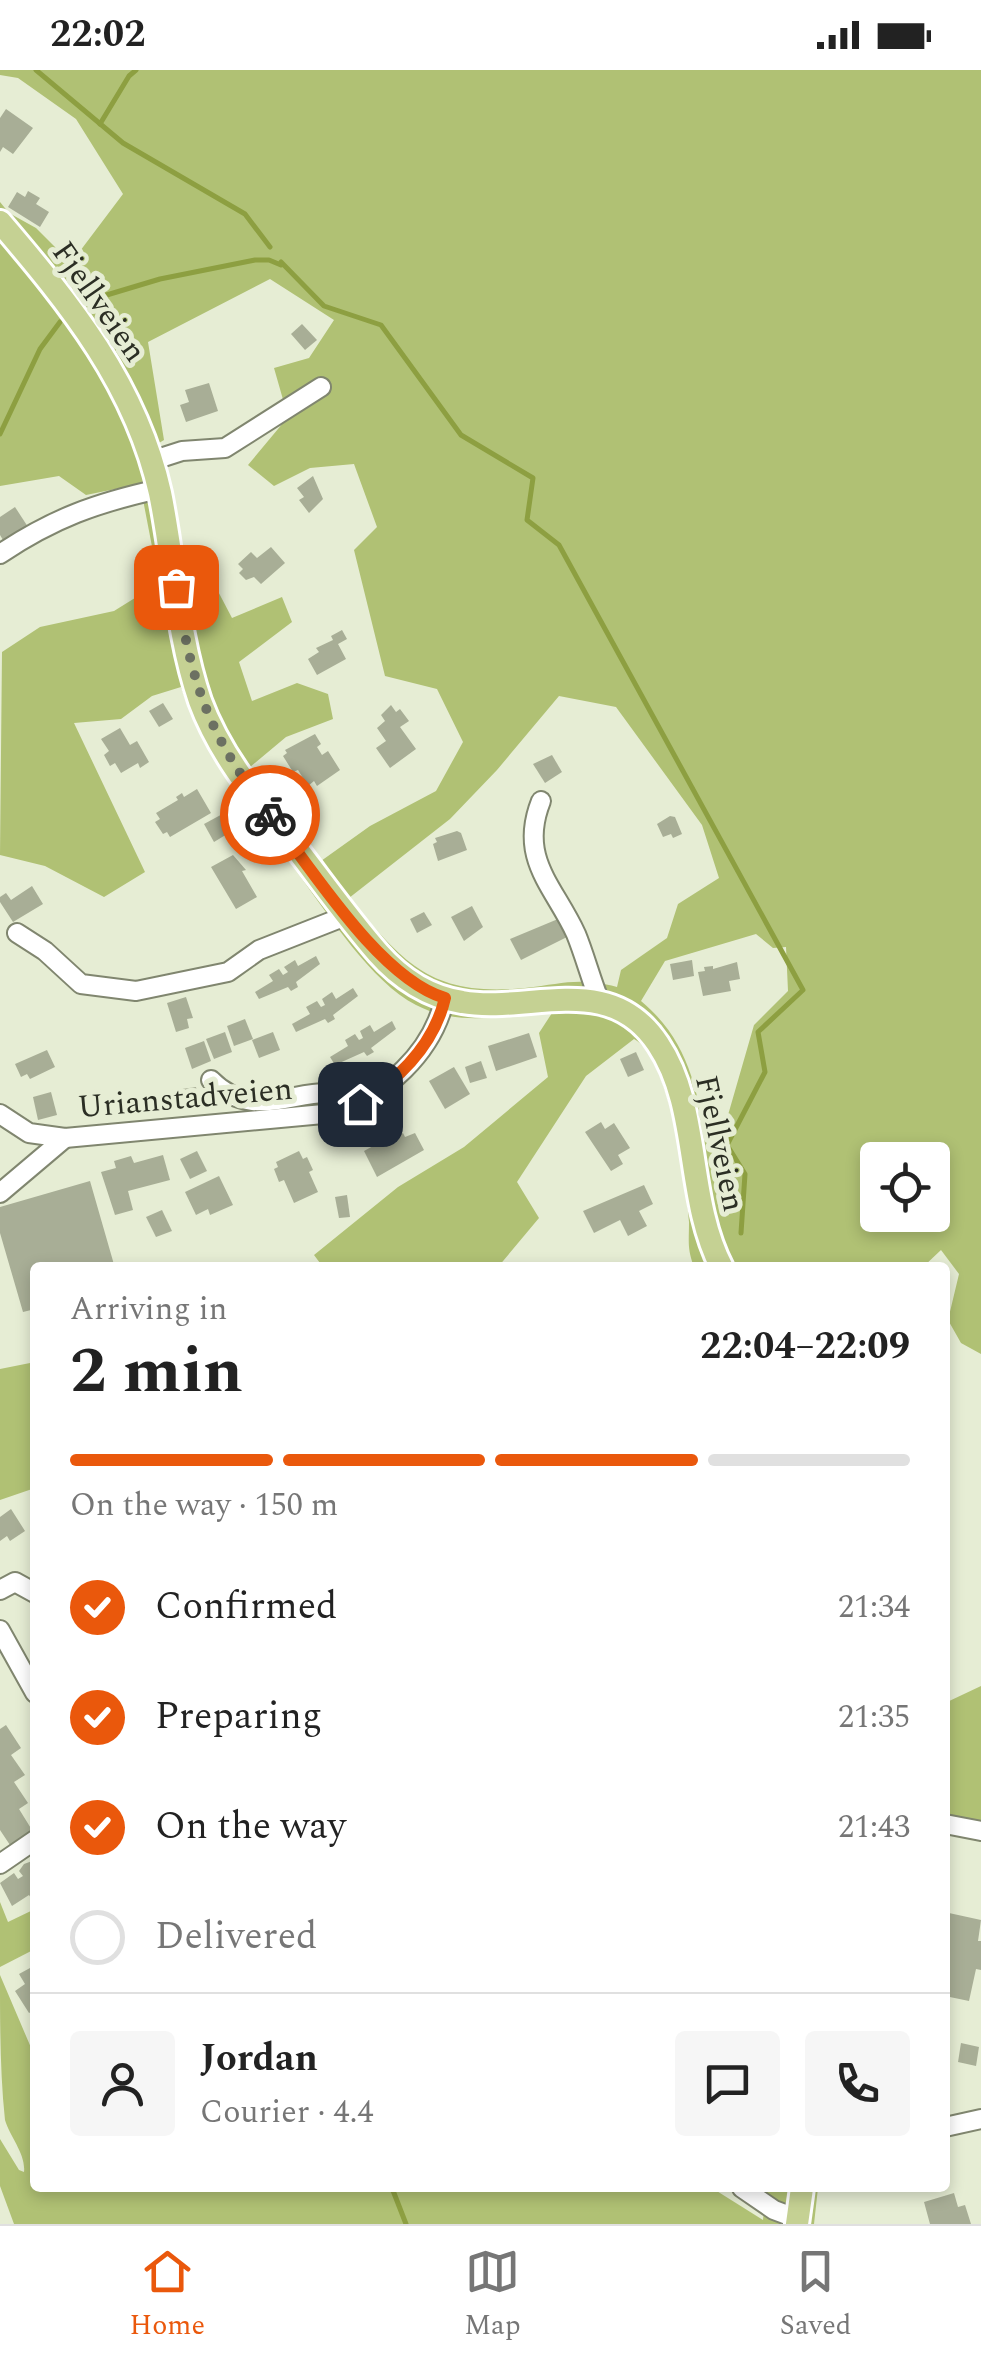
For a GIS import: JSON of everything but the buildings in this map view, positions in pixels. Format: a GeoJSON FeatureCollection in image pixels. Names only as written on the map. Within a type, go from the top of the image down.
{"type":"FeatureCollection","features":[{"type":"Feature","properties":{"kind":"main road","name":"Fjellveien"},"geometry":{"type":"LineString","coordinates":[[0,222],[105,356],[131,408],[159,490],[192,671],[214,733],[248,786],[348,916],[395,969],[419,987],[445,998],[477,1004],[577,999],[600,1002],[630,1015],[646,1028],[667,1058],[683,1108],[704,1223],[720,1262]]}},
{"type":"Feature","properties":{"kind":"main road"},"geometry":{"type":"LineString","coordinates":[[797,2222],[801,2192]]}},
{"type":"Feature","properties":{"kind":"street"},"geometry":{"type":"LineString","coordinates":[[151,462],[182,450],[225,448],[322,386]]}},
{"type":"Feature","properties":{"kind":"street"},"geometry":{"type":"LineString","coordinates":[[0,554],[65,515],[102,502],[159,490]]}},
{"type":"Feature","properties":{"kind":"street"},"geometry":{"type":"LineString","coordinates":[[541,801],[533,826],[534,854],[542,878],[576,934],[600,1002]]}},
{"type":"Feature","properties":{"kind":"street"},"geometry":{"type":"LineString","coordinates":[[17,933],[45,951],[80,984],[136,991],[228,972],[259,950],[348,916]]}},
{"type":"Feature","properties":{"kind":"street","name":"Urianstadveien"},"geometry":{"type":"LineString","coordinates":[[0,1114],[28,1133],[65,1138],[334,1113],[360,1104],[406,1069],[433,1031],[445,998]]}},
{"type":"Feature","properties":{"kind":"street"},"geometry":{"type":"LineString","coordinates":[[211,1080],[225,1094],[256,1103],[314,1094],[352,1098],[360,1104]]}},
{"type":"Feature","properties":{"kind":"street"},"geometry":{"type":"LineString","coordinates":[[0,1194],[65,1138]]}},
{"type":"Feature","properties":{"kind":"street"},"geometry":{"type":"LineString","coordinates":[[0,1590],[15,1582],[30,1590]]}},
{"type":"Feature","properties":{"kind":"street"},"geometry":{"type":"LineString","coordinates":[[0,1630],[30,1684]]}},
{"type":"Feature","properties":{"kind":"street"},"geometry":{"type":"LineString","coordinates":[[950,1825],[981,1831]]}},
{"type":"Feature","properties":{"kind":"street"},"geometry":{"type":"LineString","coordinates":[[0,1864],[30,1843]]}},
{"type":"Feature","properties":{"kind":"street"},"geometry":{"type":"LineString","coordinates":[[950,2126],[981,2119]]}},
{"type":"Feature","properties":{"kind":"street"},"geometry":{"type":"LineString","coordinates":[[748,2192],[797,2222]]}},
{"type":"Feature","properties":{"kind":"green space"},"geometry":{"type":"Polygon","coordinates":[[[0,70],[981,70],[981,1354],[961,1343],[950,1324],[959,1274],[941,1250],[928,1262],[693,1262],[674,1122],[657,1069],[634,1039],[586,1076],[517,1182],[539,1218],[502,1262],[319,1262],[314,1255],[398,1187],[464,1147],[548,1077],[539,1033],[552,1013],[449,1016],[416,1005],[383,981],[337,928],[230,782],[201,735],[181,687],[152,696],[121,719],[74,723],[145,872],[104,897],[45,866],[0,855],[2,652],[40,627],[114,611],[159,583],[140,484],[86,495],[59,476],[0,486],[0,202],[9,213],[36,228],[71,263],[123,194],[76,119],[18,78],[0,75],[0,70]],[[270,279],[148,342],[164,440],[159,443],[185,576],[210,576],[232,618],[282,597],[292,622],[239,662],[252,701],[297,683],[328,694],[333,719],[286,737],[250,767],[321,861],[370,826],[436,791],[463,742],[437,689],[385,676],[354,550],[377,527],[354,464],[310,468],[274,486],[248,465],[288,417],[274,368],[309,358],[334,320],[270,279]],[[559,696],[450,819],[349,898],[405,958],[443,981],[493,989],[580,982],[617,987],[621,970],[667,938],[678,904],[719,878],[702,825],[616,707],[559,696]],[[756,934],[665,961],[641,1001],[680,1049],[694,1085],[708,1147],[726,1122],[754,1025],[788,991],[786,947],[773,948],[756,934]]]}},
{"type":"Feature","properties":{"kind":"green space"},"geometry":{"type":"Polygon","coordinates":[[[30,1363],[30,1490],[0,1500],[0,1369],[30,1363]]]}},
{"type":"Feature","properties":{"kind":"green space"},"geometry":{"type":"Polygon","coordinates":[[[981,1686],[981,1837],[950,1830],[950,1701],[981,1686]]]}},
{"type":"Feature","properties":{"kind":"green space"},"geometry":{"type":"Polygon","coordinates":[[[0,1902],[8,1922],[30,1911],[30,1952],[0,1967],[0,1902]]]}},
{"type":"Feature","properties":{"kind":"green space"},"geometry":{"type":"Polygon","coordinates":[[[0,1975],[30,2045],[30,2192],[718,2192],[763,2220],[766,2192],[818,2192],[814,2224],[14,2224],[0,2186],[0,2139],[19,2170],[24,2172],[24,2165],[5,2120],[0,1975]]]}},
{"type":"Feature","properties":{"kind":"waterway"},"geometry":{"type":"LineString","coordinates":[[36,70],[123,143],[245,214],[270,247]]}},
{"type":"Feature","properties":{"kind":"waterway"},"geometry":{"type":"LineString","coordinates":[[100,124],[136,70]]}},
{"type":"Feature","properties":{"kind":"waterway"},"geometry":{"type":"LineString","coordinates":[[90,300],[160,279],[255,260],[281,265]]}},
{"type":"Feature","properties":{"kind":"waterway"},"geometry":{"type":"LineString","coordinates":[[281,262],[324,306],[381,325],[461,435],[533,478],[527,520],[559,545],[803,990],[758,1032],[765,1072],[727,1145],[745,1174],[741,1233]]}},
{"type":"Feature","properties":{"kind":"waterway"},"geometry":{"type":"LineString","coordinates":[[0,434],[40,349],[60,322]]}},
{"type":"Feature","properties":{"kind":"waterway"},"geometry":{"type":"LineString","coordinates":[[394,2192],[406,2224]]}},
{"type":"Feature","properties":{"kind":"way so far"},"geometry":{"type":"LineString","coordinates":[[176,587],[200,700],[229,758],[270,815]]}},
{"type":"Feature","properties":{"kind":"route"},"geometry":{"type":"LineString","coordinates":[[270,815],[380,955],[419,987],[445,998],[433,1031],[406,1069],[360,1104]]}}]}
